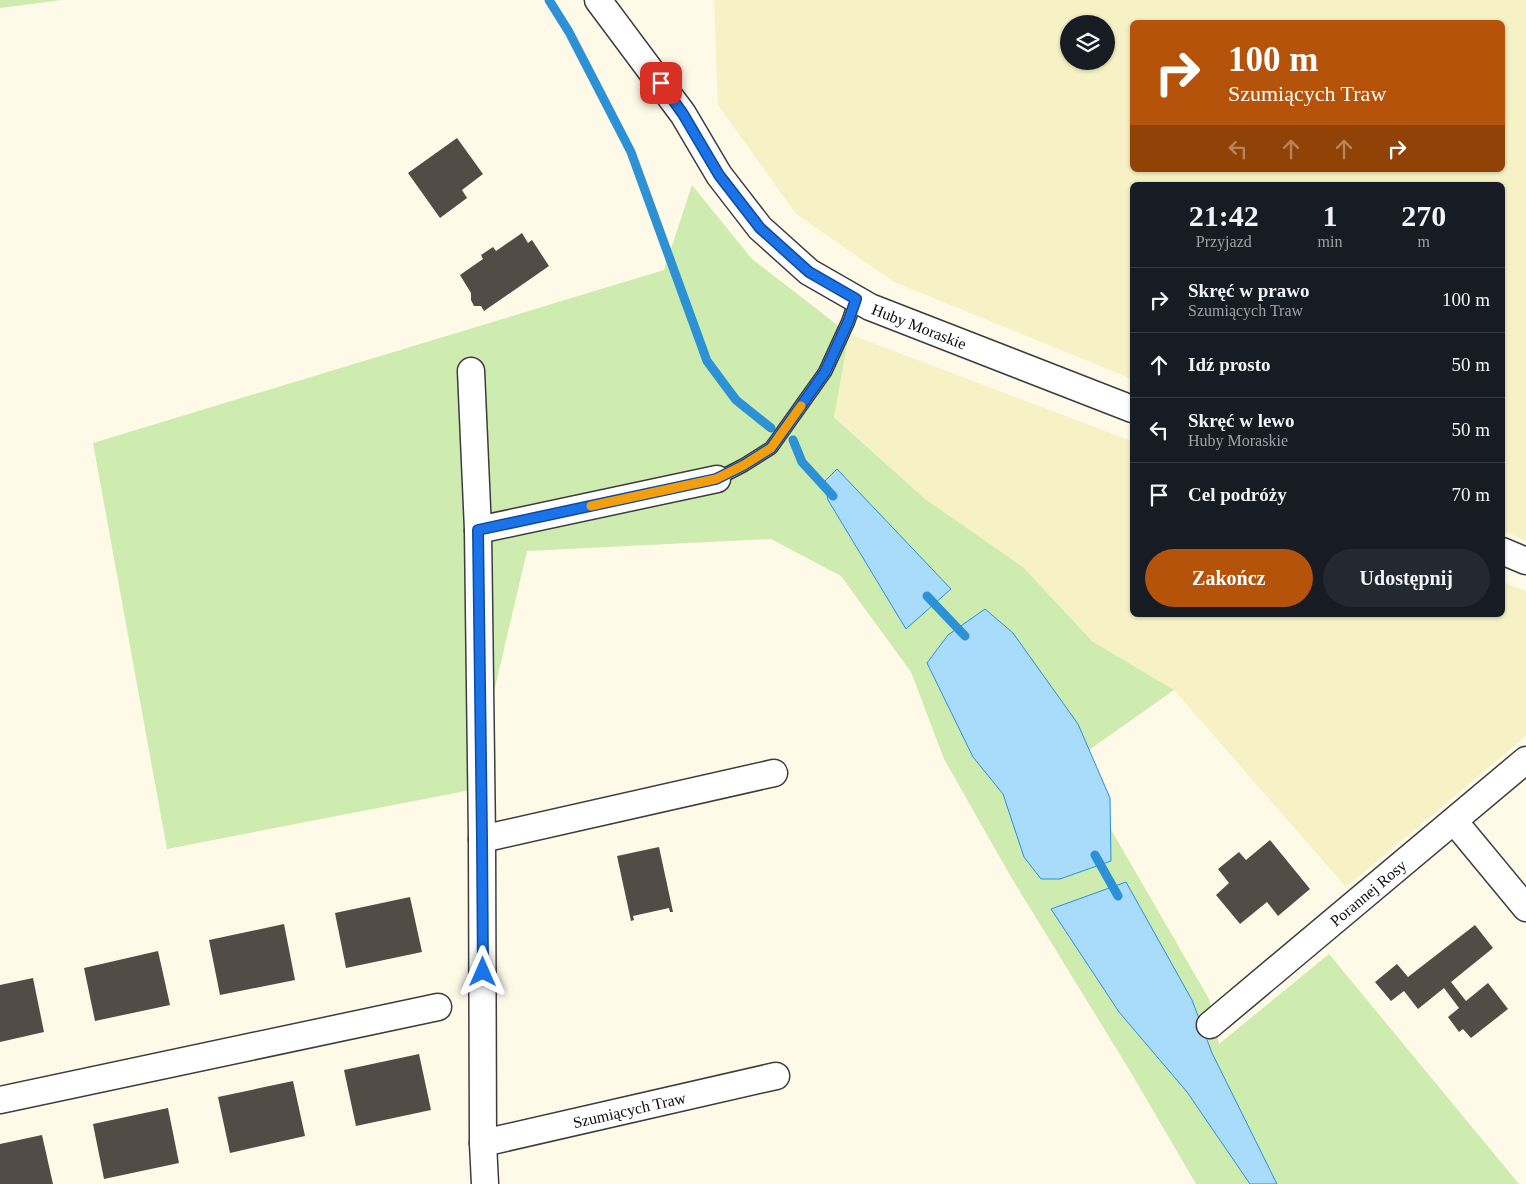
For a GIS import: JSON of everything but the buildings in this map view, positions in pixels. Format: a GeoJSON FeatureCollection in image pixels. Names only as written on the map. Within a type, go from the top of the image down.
{"type":"FeatureCollection","features":[{"type":"Feature","properties":{"kind":"street","name":"Huby Moraskie"},"geometry":{"type":"LineString","coordinates":[[598,0],[683,114],[719,175],[760,228],[809,272],[870,307],[1130,408]]}},
{"type":"Feature","properties":{"kind":"street"},"geometry":{"type":"LineString","coordinates":[[471,371],[478,530],[483,1143],[485,1184]]}},
{"type":"Feature","properties":{"kind":"street"},"geometry":{"type":"LineString","coordinates":[[478,530],[716,479]]}},
{"type":"Feature","properties":{"kind":"street"},"geometry":{"type":"LineString","coordinates":[[1505,552],[1526,561]]}},
{"type":"Feature","properties":{"kind":"street","name":"Porannej Rosy"},"geometry":{"type":"LineString","coordinates":[[1210,1025],[1526,760]]}},
{"type":"Feature","properties":{"kind":"street"},"geometry":{"type":"LineString","coordinates":[[482,839],[774,773]]}},
{"type":"Feature","properties":{"kind":"street"},"geometry":{"type":"LineString","coordinates":[[1454,821],[1526,908]]}},
{"type":"Feature","properties":{"kind":"street"},"geometry":{"type":"LineString","coordinates":[[0,1100],[438,1007]]}},
{"type":"Feature","properties":{"kind":"street","name":"Szumiących Traw"},"geometry":{"type":"LineString","coordinates":[[483,1143],[776,1076]]}},
{"type":"Feature","properties":{"kind":"lane"},"geometry":{"type":"LineString","coordinates":[[716,479],[744,465],[771,448],[825,372],[848,322],[856,299]]}},
{"type":"Feature","properties":{"kind":"shaded area"},"geometry":{"type":"Polygon","coordinates":[[[714,0],[1526,0],[1526,541],[1505,532],[1505,182],[1130,182],[1130,378],[894,282],[796,214],[718,105],[714,0]]]}},
{"type":"Feature","properties":{"kind":"shaded area"},"geometry":{"type":"Polygon","coordinates":[[[849,334],[1130,440],[1130,617],[1505,617],[1505,583],[1526,591],[1526,736],[1346,887],[1174,690],[1092,641],[1023,567],[925,499],[834,416],[849,334]]]}},
{"type":"Feature","properties":{"kind":"green space"},"geometry":{"type":"Polygon","coordinates":[[[0,0],[62,0],[0,8],[0,0]]]}},
{"type":"Feature","properties":{"kind":"green space"},"geometry":{"type":"Polygon","coordinates":[[[692,185],[752,259],[849,334],[834,417],[925,499],[1023,567],[1092,641],[1174,690],[1072,762],[1209,999],[1219,1044],[1329,954],[1519,1184],[1196,1184],[1130,1071],[1011,877],[944,759],[911,672],[841,576],[771,539],[527,551],[471,790],[167,849],[93,443],[664,270],[692,185]]]}},
{"type":"Feature","properties":{"kind":"water"},"geometry":{"type":"Polygon","coordinates":[[[837,469],[951,589],[906,629],[828,500],[824,482],[837,469]]]}},
{"type":"Feature","properties":{"kind":"water"},"geometry":{"type":"Polygon","coordinates":[[[985,609],[1013,633],[1078,724],[1110,798],[1111,861],[1060,879],[1041,879],[1024,857],[1003,794],[973,757],[927,663],[948,635],[985,609]]]}},
{"type":"Feature","properties":{"kind":"water"},"geometry":{"type":"Polygon","coordinates":[[[1126,882],[1192,1000],[1212,1053],[1277,1184],[1250,1184],[1187,1092],[1119,1012],[1051,909],[1126,882]]]}},
{"type":"Feature","properties":{"kind":"waterway"},"geometry":{"type":"LineString","coordinates":[[549,0],[569,32],[631,152],[707,361],[736,400],[771,428]]}},
{"type":"Feature","properties":{"kind":"waterway"},"geometry":{"type":"LineString","coordinates":[[793,440],[802,462],[833,496]]}},
{"type":"Feature","properties":{"kind":"waterway"},"geometry":{"type":"LineString","coordinates":[[927,596],[965,636]]}},
{"type":"Feature","properties":{"kind":"waterway"},"geometry":{"type":"LineString","coordinates":[[1095,855],[1118,896]]}},
{"type":"Feature","properties":{"kind":"slow traffic"},"geometry":{"type":"LineString","coordinates":[[591,506],[716,479],[744,465],[771,448],[801,406]]}},
{"type":"Feature","properties":{"kind":"route"},"geometry":{"type":"LineString","coordinates":[[483,972],[478,530],[716,479],[744,465],[771,448],[825,372],[848,322],[856,299],[809,272],[760,228],[719,175],[683,114],[661,83]]}}]}
